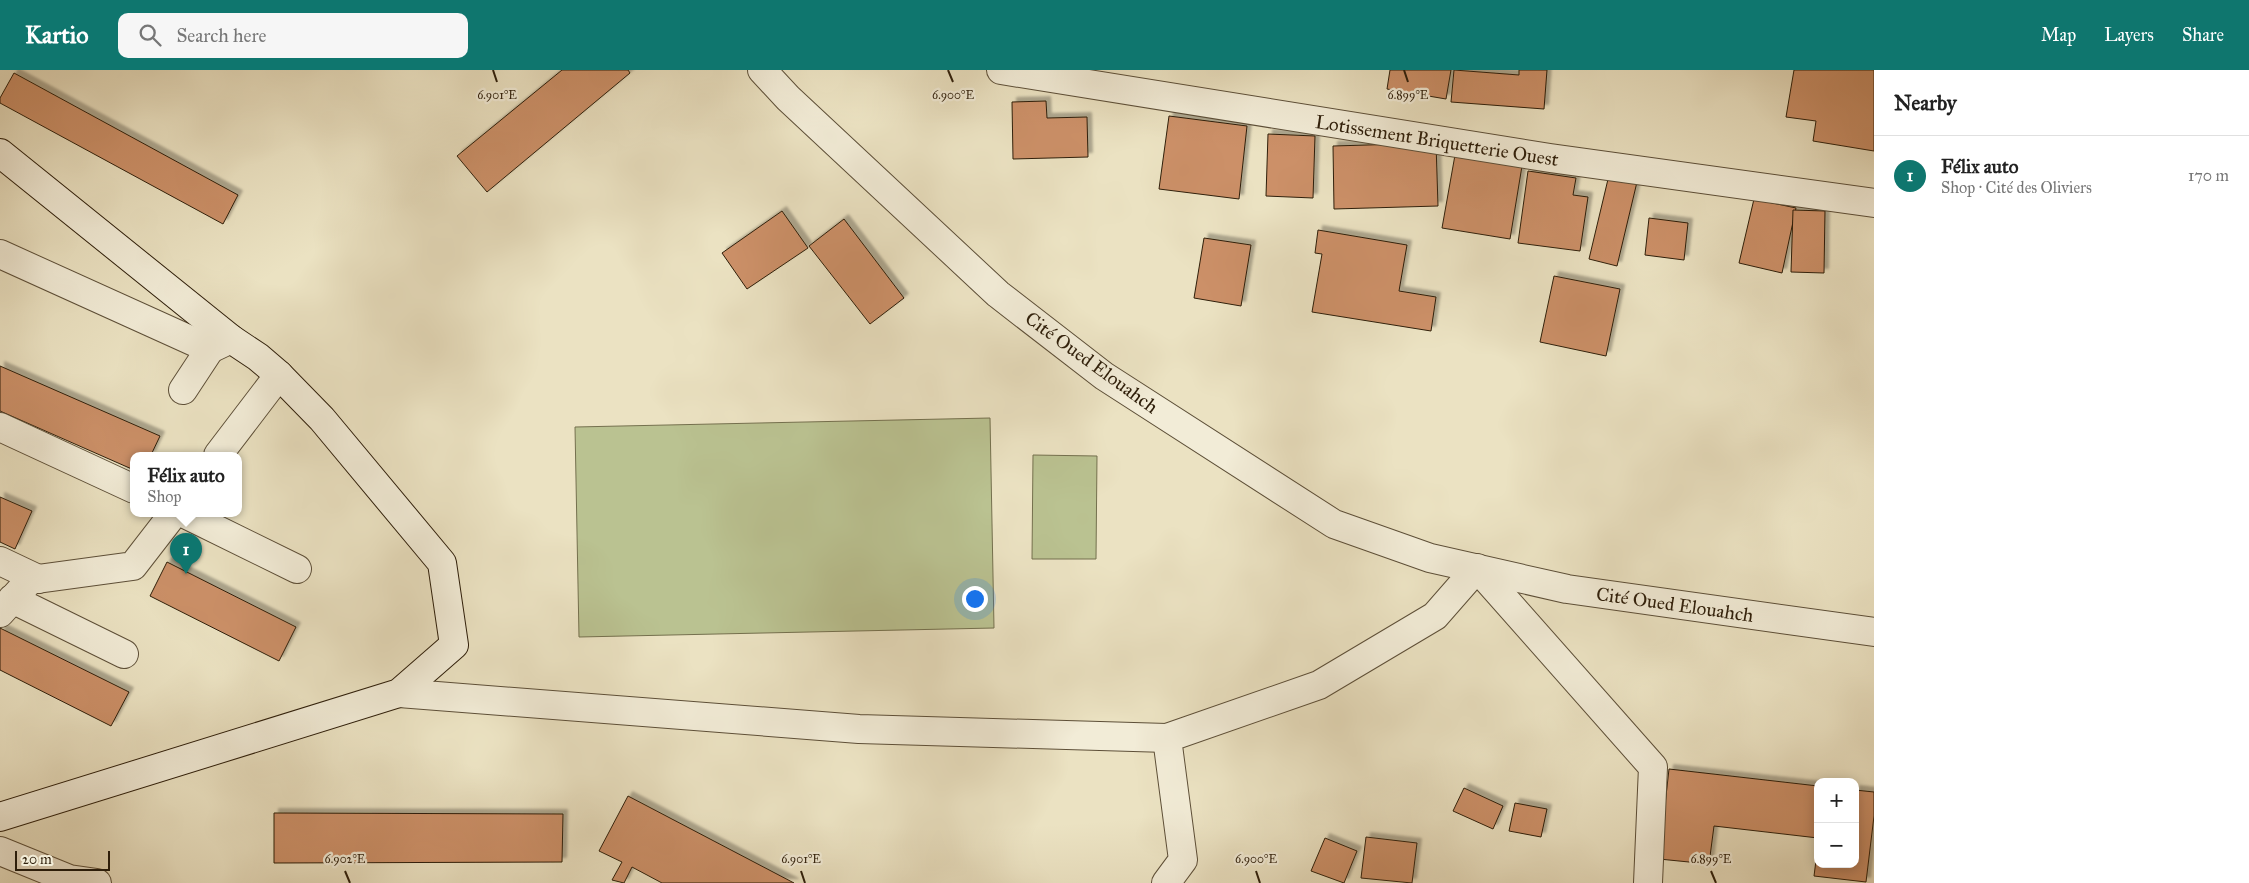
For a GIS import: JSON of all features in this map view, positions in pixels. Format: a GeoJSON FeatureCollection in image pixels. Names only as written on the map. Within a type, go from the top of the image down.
{"type":"FeatureCollection","features":[{"type":"Feature","properties":{"kind":"street","name":"Cité Oued Elouahch"},"geometry":{"type":"LineString","coordinates":[[762,70],[788,98],[998,294],[1104,376],[1334,524],[1430,558],[1567,589],[1874,632]]}},
{"type":"Feature","properties":{"kind":"street","name":"Lotissement Briquetterie Ouest"},"geometry":{"type":"LineString","coordinates":[[1001,70],[1550,158],[1874,203]]}},
{"type":"Feature","properties":{"kind":"street"},"geometry":{"type":"LineString","coordinates":[[0,153],[221,344]]}},
{"type":"Feature","properties":{"kind":"street"},"geometry":{"type":"LineString","coordinates":[[0,254],[221,344],[258,357],[279,375],[348,449],[442,563],[454,645],[398,694]]}},
{"type":"Feature","properties":{"kind":"street"},"geometry":{"type":"LineString","coordinates":[[183,390],[221,344]]}},
{"type":"Feature","properties":{"kind":"street"},"geometry":{"type":"LineString","coordinates":[[220,452],[279,375]]}},
{"type":"Feature","properties":{"kind":"street"},"geometry":{"type":"LineString","coordinates":[[0,427],[130,487]]}},
{"type":"Feature","properties":{"kind":"street"},"geometry":{"type":"LineString","coordinates":[[16,590],[133,566],[171,517]]}},
{"type":"Feature","properties":{"kind":"street"},"geometry":{"type":"LineString","coordinates":[[191,517],[297,569]]}},
{"type":"Feature","properties":{"kind":"street"},"geometry":{"type":"LineString","coordinates":[[0,560],[16,590],[124,654]]}},
{"type":"Feature","properties":{"kind":"street"},"geometry":{"type":"LineString","coordinates":[[0,817],[398,694],[859,729],[1167,738],[1319,685],[1435,616],[1477,568],[1653,767],[1648,883]]}},
{"type":"Feature","properties":{"kind":"street"},"geometry":{"type":"LineString","coordinates":[[1166,883],[1187,872],[1167,738]]}},
{"type":"Feature","properties":{"kind":"street"},"geometry":{"type":"LineString","coordinates":[[0,852],[69,879],[97,883]]}},
{"type":"Feature","properties":{"kind":"green space"},"geometry":{"type":"Polygon","coordinates":[[[990,418],[994,628],[579,637],[575,427],[990,418]]]}},
{"type":"Feature","properties":{"kind":"green space"},"geometry":{"type":"Polygon","coordinates":[[[1033,455],[1097,456],[1096,559],[1032,559],[1033,455]]]}},
{"type":"Feature","properties":{"kind":"building"},"geometry":{"type":"Polygon","coordinates":[[[562,70],[628,70],[630,73],[487,192],[457,156],[562,70]]]}},
{"type":"Feature","properties":{"kind":"building"},"geometry":{"type":"Polygon","coordinates":[[[1390,70],[1451,70],[1446,99],[1387,89],[1390,70]]]}},
{"type":"Feature","properties":{"kind":"building"},"geometry":{"type":"Polygon","coordinates":[[[1454,70],[1519,75],[1519,70],[1547,70],[1544,109],[1451,102],[1454,70]]]}},
{"type":"Feature","properties":{"kind":"building"},"geometry":{"type":"Polygon","coordinates":[[[1794,70],[1874,70],[1874,151],[1813,141],[1816,121],[1786,117],[1794,70]]]}},
{"type":"Feature","properties":{"kind":"building"},"geometry":{"type":"Polygon","coordinates":[[[14,73],[238,195],[223,224],[0,103],[0,98],[14,73]]]}},
{"type":"Feature","properties":{"kind":"building"},"geometry":{"type":"Polygon","coordinates":[[[1046,101],[1047,118],[1087,117],[1088,157],[1013,159],[1012,102],[1046,101]]]}},
{"type":"Feature","properties":{"kind":"building"},"geometry":{"type":"Polygon","coordinates":[[[1169,116],[1247,126],[1239,199],[1159,189],[1169,116]]]}},
{"type":"Feature","properties":{"kind":"building"},"geometry":{"type":"Polygon","coordinates":[[[1268,134],[1315,136],[1313,198],[1266,196],[1268,134]]]}},
{"type":"Feature","properties":{"kind":"building"},"geometry":{"type":"Polygon","coordinates":[[[1436,143],[1438,206],[1334,209],[1333,146],[1436,143]]]}},
{"type":"Feature","properties":{"kind":"building"},"geometry":{"type":"Polygon","coordinates":[[[1455,155],[1522,166],[1510,239],[1442,228],[1455,155]]]}},
{"type":"Feature","properties":{"kind":"building"},"geometry":{"type":"Polygon","coordinates":[[[1528,171],[1576,178],[1573,195],[1588,197],[1580,251],[1518,243],[1528,171]]]}},
{"type":"Feature","properties":{"kind":"building"},"geometry":{"type":"Polygon","coordinates":[[[1609,175],[1637,182],[1617,266],[1589,259],[1609,175]]]}},
{"type":"Feature","properties":{"kind":"building"},"geometry":{"type":"Polygon","coordinates":[[[1754,199],[1796,208],[1782,273],[1739,263],[1754,199]]]}},
{"type":"Feature","properties":{"kind":"building"},"geometry":{"type":"Polygon","coordinates":[[[1793,210],[1825,211],[1824,273],[1791,272],[1793,210]]]}},
{"type":"Feature","properties":{"kind":"building"},"geometry":{"type":"Polygon","coordinates":[[[782,211],[808,248],[747,289],[722,253],[782,211]]]}},
{"type":"Feature","properties":{"kind":"building"},"geometry":{"type":"Polygon","coordinates":[[[1649,218],[1688,223],[1684,260],[1645,255],[1649,218]]]}},
{"type":"Feature","properties":{"kind":"building"},"geometry":{"type":"Polygon","coordinates":[[[844,219],[904,298],[870,324],[809,246],[844,219]]]}},
{"type":"Feature","properties":{"kind":"building"},"geometry":{"type":"Polygon","coordinates":[[[1318,230],[1407,245],[1399,291],[1436,297],[1431,331],[1312,312],[1322,254],[1315,253],[1318,230]]]}},
{"type":"Feature","properties":{"kind":"building"},"geometry":{"type":"Polygon","coordinates":[[[1204,238],[1251,245],[1241,306],[1194,298],[1204,238]]]}},
{"type":"Feature","properties":{"kind":"building"},"geometry":{"type":"Polygon","coordinates":[[[1554,276],[1620,289],[1606,356],[1540,342],[1554,276]]]}},
{"type":"Feature","properties":{"kind":"building"},"geometry":{"type":"Polygon","coordinates":[[[0,366],[160,436],[152,452],[130,452],[130,468],[0,411],[0,366]]]}},
{"type":"Feature","properties":{"kind":"building"},"geometry":{"type":"Polygon","coordinates":[[[0,497],[32,511],[15,549],[0,542],[0,497]]]}},
{"type":"Feature","properties":{"kind":"building"},"geometry":{"type":"Polygon","coordinates":[[[167,562],[296,627],[279,661],[150,596],[167,562]]]}},
{"type":"Feature","properties":{"kind":"building"},"geometry":{"type":"Polygon","coordinates":[[[0,628],[129,692],[111,726],[0,670],[0,628]]]}},
{"type":"Feature","properties":{"kind":"building"},"geometry":{"type":"Polygon","coordinates":[[[1669,769],[1814,786],[1814,838],[1714,826],[1709,864],[1659,859],[1669,769]]]}},
{"type":"Feature","properties":{"kind":"building"},"geometry":{"type":"Polygon","coordinates":[[[1464,788],[1503,806],[1493,829],[1453,811],[1464,788]]]}},
{"type":"Feature","properties":{"kind":"building"},"geometry":{"type":"Polygon","coordinates":[[[1859,790],[1874,792],[1874,816],[1866,882],[1814,876],[1815,868],[1859,868],[1859,790]]]}},
{"type":"Feature","properties":{"kind":"building"},"geometry":{"type":"Polygon","coordinates":[[[628,796],[794,883],[662,883],[632,867],[624,883],[612,880],[622,862],[599,851],[628,796]]]}},
{"type":"Feature","properties":{"kind":"building"},"geometry":{"type":"Polygon","coordinates":[[[1515,803],[1547,809],[1541,837],[1509,831],[1515,803]]]}},
{"type":"Feature","properties":{"kind":"building"},"geometry":{"type":"Polygon","coordinates":[[[274,813],[563,814],[562,862],[274,863],[274,813]]]}},
{"type":"Feature","properties":{"kind":"building"},"geometry":{"type":"Polygon","coordinates":[[[1366,837],[1417,843],[1412,883],[1361,878],[1366,837]]]}},
{"type":"Feature","properties":{"kind":"building"},"geometry":{"type":"Polygon","coordinates":[[[1325,838],[1357,851],[1344,883],[1311,871],[1325,838]]]}},
{"type":"Feature","properties":{"kind":"place","name":"Félix auto"},"geometry":{"type":"Point","coordinates":[186,574]}}]}
